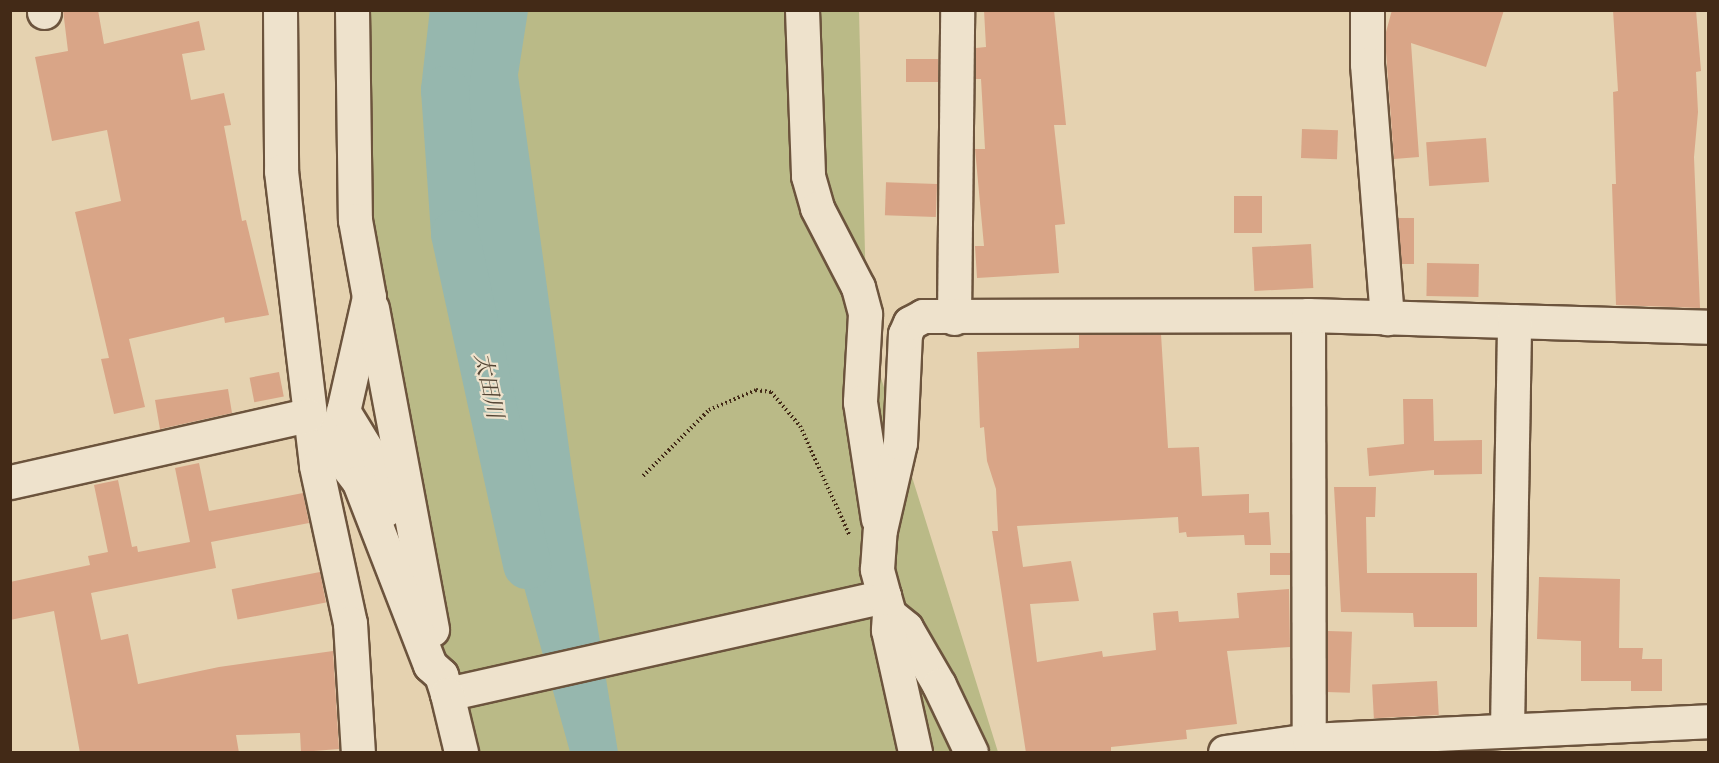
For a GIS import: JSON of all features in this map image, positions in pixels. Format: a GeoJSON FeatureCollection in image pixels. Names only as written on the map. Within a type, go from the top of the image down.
{"type":"FeatureCollection","features":[{"type":"Feature","properties":{"kind":"street"},"geometry":{"type":"LineString","coordinates":[[280,10],[281,171],[308,415],[350,623],[357,753]]}},
{"type":"Feature","properties":{"kind":"street"},"geometry":{"type":"LineString","coordinates":[[352,10],[355,220],[461,753]]}},
{"type":"Feature","properties":{"kind":"street"},"geometry":{"type":"LineString","coordinates":[[802,10],[808,176],[817,208],[858,287],[865,314],[860,402],[880,530],[879,595],[915,753]]}},
{"type":"Feature","properties":{"kind":"street"},"geometry":{"type":"LineString","coordinates":[[954,318],[957,10]]}},
{"type":"Feature","properties":{"kind":"street"},"geometry":{"type":"LineString","coordinates":[[1367,10],[1367,64],[1387,318]]}},
{"type":"Feature","properties":{"kind":"street"},"geometry":{"type":"LineString","coordinates":[[369,297],[343,411],[375,463],[400,588]]}},
{"type":"Feature","properties":{"kind":"street"},"geometry":{"type":"LineString","coordinates":[[880,530],[900,443],[905,334],[910,323],[923,316],[954,318],[1308,315],[1708,327]]}},
{"type":"Feature","properties":{"kind":"street"},"geometry":{"type":"LineString","coordinates":[[1308,315],[1310,740]]}},
{"type":"Feature","properties":{"kind":"street"},"geometry":{"type":"LineString","coordinates":[[1507,729],[1514,321]]}},
{"type":"Feature","properties":{"kind":"street"},"geometry":{"type":"LineString","coordinates":[[10,482],[308,415]]}},
{"type":"Feature","properties":{"kind":"street"},"geometry":{"type":"LineString","coordinates":[[308,415],[359,482],[430,665],[449,693],[443,727],[445,753]]}},
{"type":"Feature","properties":{"kind":"street"},"geometry":{"type":"LineString","coordinates":[[449,693],[879,595]]}},
{"type":"Feature","properties":{"kind":"street"},"geometry":{"type":"LineString","coordinates":[[879,595],[906,628],[971,753]]}},
{"type":"Feature","properties":{"kind":"street"},"geometry":{"type":"LineString","coordinates":[[1225,753],[1310,740],[1708,721]]}},
{"type":"Feature","properties":{"kind":"path"},"geometry":{"type":"LineString","coordinates":[[643,476],[709,410],[756,390],[771,392],[800,426],[846,531],[879,595]]}},
{"type":"Feature","properties":{"kind":"green space"},"geometry":{"type":"Polygon","coordinates":[[[351,11],[859,11],[867,333],[998,752],[459,752],[355,220],[351,11]]]}},
{"type":"Feature","properties":{"kind":"water"},"geometry":{"type":"Polygon","coordinates":[[[460,11],[528,11],[518,75],[573,477],[618,752],[570,752],[522,580],[472,215],[460,11]]]}},
{"type":"Feature","properties":{"kind":"building"},"geometry":{"type":"Polygon","coordinates":[[[63,10],[98,10],[104,44],[199,21],[205,50],[182,54],[191,100],[224,93],[231,125],[224,126],[242,221],[246,220],[269,315],[225,323],[224,317],[129,339],[145,407],[114,414],[101,359],[109,358],[75,212],[121,201],[107,130],[52,141],[35,57],[68,51],[63,10]]]}},
{"type":"Feature","properties":{"kind":"building"},"geometry":{"type":"Polygon","coordinates":[[[984,10],[1054,10],[1066,125],[1054,125],[1065,224],[1055,225],[1059,273],[977,278],[975,246],[984,246],[975,149],[985,149],[981,79],[975,79],[975,58],[976,48],[986,47],[984,10]]]}},
{"type":"Feature","properties":{"kind":"building"},"geometry":{"type":"Polygon","coordinates":[[[1392,10],[1504,10],[1486,67],[1411,43],[1419,157],[1394,159],[1386,52],[1386,32],[1392,10]]]}},
{"type":"Feature","properties":{"kind":"building"},"geometry":{"type":"Polygon","coordinates":[[[1613,10],[1696,10],[1701,71],[1696,72],[1698,112],[1694,157],[1700,308],[1616,305],[1612,184],[1616,184],[1613,92],[1618,91],[1613,10]]]}},
{"type":"Feature","properties":{"kind":"building"},"geometry":{"type":"Polygon","coordinates":[[[906,59],[938,59],[938,82],[906,82],[906,59]]]}},
{"type":"Feature","properties":{"kind":"building"},"geometry":{"type":"Polygon","coordinates":[[[1302,129],[1338,130],[1337,159],[1301,158],[1302,129]]]}},
{"type":"Feature","properties":{"kind":"building"},"geometry":{"type":"Polygon","coordinates":[[[1486,138],[1489,182],[1429,186],[1426,142],[1486,138]]]}},
{"type":"Feature","properties":{"kind":"building"},"geometry":{"type":"Polygon","coordinates":[[[886,182],[937,184],[936,217],[885,215],[886,182]]]}},
{"type":"Feature","properties":{"kind":"building"},"geometry":{"type":"Polygon","coordinates":[[[1234,196],[1262,196],[1262,233],[1234,233],[1234,196]]]}},
{"type":"Feature","properties":{"kind":"building"},"geometry":{"type":"Polygon","coordinates":[[[1398,218],[1414,218],[1414,264],[1402,264],[1398,218]]]}},
{"type":"Feature","properties":{"kind":"building"},"geometry":{"type":"Polygon","coordinates":[[[1311,244],[1313,288],[1254,291],[1252,247],[1311,244]]]}},
{"type":"Feature","properties":{"kind":"building"},"geometry":{"type":"Polygon","coordinates":[[[1427,263],[1479,264],[1478,297],[1426,296],[1427,263]]]}},
{"type":"Feature","properties":{"kind":"building"},"geometry":{"type":"Polygon","coordinates":[[[1079,334],[1161,334],[1168,448],[1199,447],[1202,496],[1249,494],[1249,513],[1269,512],[1271,545],[1245,545],[1244,535],[1187,537],[1186,532],[1179,533],[1178,517],[1017,526],[1023,567],[1071,561],[1079,601],[1030,604],[1037,662],[1102,651],[1103,657],[1156,650],[1153,613],[1178,611],[1179,622],[1239,618],[1237,593],[1289,589],[1290,647],[1227,651],[1237,724],[1186,730],[1187,739],[1111,747],[1111,753],[1026,753],[992,531],[998,531],[996,489],[987,461],[984,427],[980,428],[977,352],[1079,348],[1079,334]]]}},
{"type":"Feature","properties":{"kind":"building"},"geometry":{"type":"Polygon","coordinates":[[[279,372],[284,397],[254,402],[250,378],[279,372]]]}},
{"type":"Feature","properties":{"kind":"building"},"geometry":{"type":"Polygon","coordinates":[[[228,389],[232,413],[160,429],[155,400],[228,389]]]}},
{"type":"Feature","properties":{"kind":"building"},"geometry":{"type":"Polygon","coordinates":[[[1403,399],[1433,399],[1434,441],[1482,440],[1482,474],[1434,475],[1434,470],[1369,476],[1367,448],[1404,444],[1403,399]]]}},
{"type":"Feature","properties":{"kind":"building"},"geometry":{"type":"Polygon","coordinates":[[[199,463],[209,511],[303,493],[309,523],[211,542],[216,568],[91,593],[101,640],[128,634],[138,684],[219,667],[333,651],[339,749],[301,752],[300,733],[236,735],[239,753],[80,753],[54,611],[10,620],[10,582],[90,565],[88,556],[108,552],[94,485],[118,480],[132,547],[137,546],[138,552],[190,542],[175,468],[199,463]]]}},
{"type":"Feature","properties":{"kind":"building"},"geometry":{"type":"Polygon","coordinates":[[[1334,487],[1376,487],[1375,517],[1366,517],[1367,573],[1477,573],[1477,627],[1414,627],[1413,613],[1341,612],[1334,487]]]}},
{"type":"Feature","properties":{"kind":"building"},"geometry":{"type":"Polygon","coordinates":[[[1270,553],[1290,553],[1290,575],[1270,575],[1270,553]]]}},
{"type":"Feature","properties":{"kind":"building"},"geometry":{"type":"Polygon","coordinates":[[[320,572],[326,602],[238,620],[232,589],[320,572]]]}},
{"type":"Feature","properties":{"kind":"building"},"geometry":{"type":"Polygon","coordinates":[[[1539,577],[1620,579],[1619,648],[1643,648],[1642,659],[1662,659],[1662,691],[1631,691],[1631,681],[1581,681],[1581,641],[1537,639],[1539,577]]]}},
{"type":"Feature","properties":{"kind":"building"},"geometry":{"type":"Polygon","coordinates":[[[1328,631],[1352,632],[1350,693],[1326,692],[1328,631]]]}},
{"type":"Feature","properties":{"kind":"building"},"geometry":{"type":"Polygon","coordinates":[[[1437,681],[1439,715],[1374,718],[1372,684],[1437,681]]]}},
{"type":"Feature","properties":{"kind":"waterway","name":"太田川"},"geometry":{"type":"LineString","coordinates":[[454,10],[445,90],[455,234],[527,565]]}}]}
